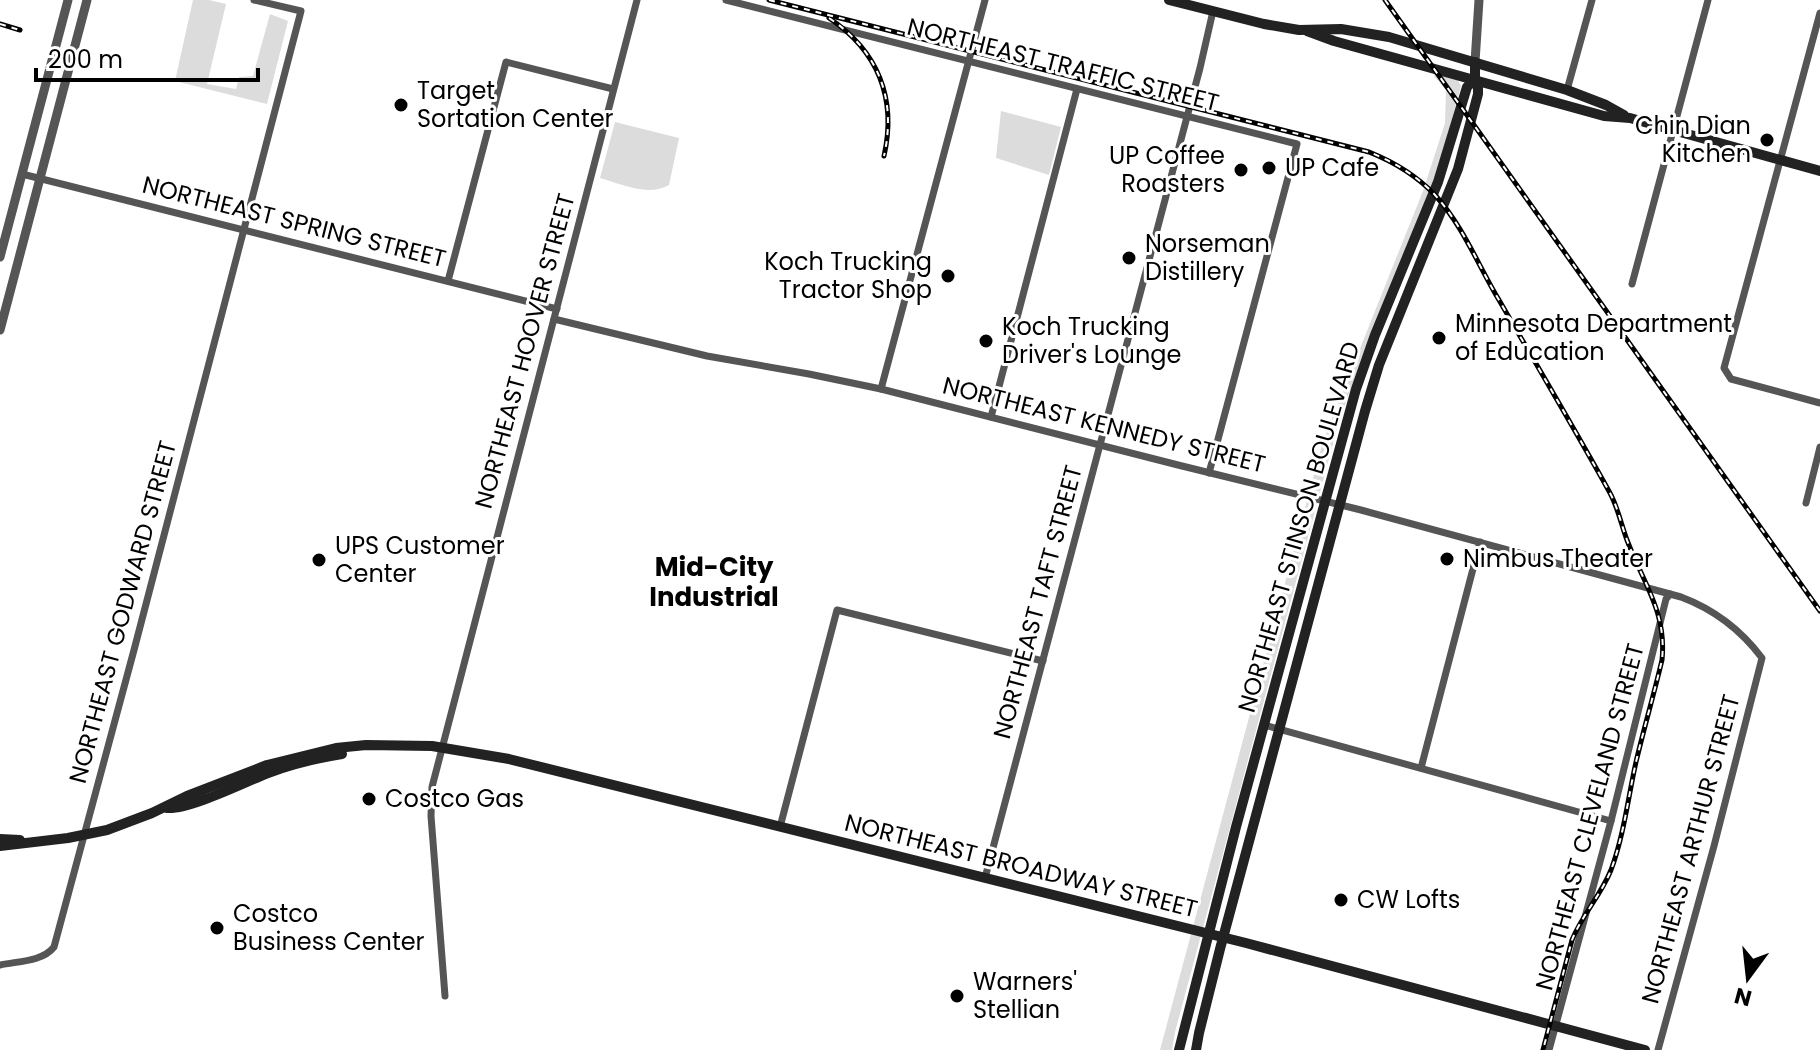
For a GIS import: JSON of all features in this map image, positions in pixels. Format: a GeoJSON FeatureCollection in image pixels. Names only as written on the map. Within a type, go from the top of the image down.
{"type":"FeatureCollection","features":[{"type":"Feature","properties":{"kind":"main road"},"geometry":{"type":"LineString","coordinates":[[1169,0],[1264,24],[1307,31],[1604,116],[1630,118]]}},
{"type":"Feature","properties":{"kind":"main road"},"geometry":{"type":"LineString","coordinates":[[1307,31],[1341,29],[1365,32],[1475,62],[1567,90],[1630,118],[1820,171]]}},
{"type":"Feature","properties":{"kind":"main road"},"geometry":{"type":"LineString","coordinates":[[1475,62],[1475,79]]}},
{"type":"Feature","properties":{"kind":"main road","name":"NORTHEAST STINSON BOULEVARD"},"geometry":{"type":"LineString","coordinates":[[1179,1050],[1362,368],[1438,182],[1467,87],[1475,79]]}},
{"type":"Feature","properties":{"kind":"main road","name":"NORTHEAST STINSON BOULEVARD"},"geometry":{"type":"LineString","coordinates":[[1196,1050],[1279,729],[1379,365],[1458,169],[1478,94],[1475,79]]}},
{"type":"Feature","properties":{"kind":"main road","name":"NORTHEAST BROADWAY STREET"},"geometry":{"type":"LineString","coordinates":[[0,846],[84,836],[121,826],[169,803],[283,760],[366,745],[443,747],[509,759],[1224,937],[1645,1050]]}},
{"type":"Feature","properties":{"kind":"main road","name":"NORTHEAST BROADWAY STREET"},"geometry":{"type":"LineString","coordinates":[[0,839],[30,842]]}},
{"type":"Feature","properties":{"kind":"street"},"geometry":{"type":"LineString","coordinates":[[0,257],[68,0]]}},
{"type":"Feature","properties":{"kind":"street"},"geometry":{"type":"LineString","coordinates":[[0,330],[87,0]]}},
{"type":"Feature","properties":{"kind":"street","name":"NORTHEAST GODWARD STREET"},"geometry":{"type":"LineString","coordinates":[[0,965],[39,958],[51,952],[56,941],[134,653],[301,11],[254,0]]}},
{"type":"Feature","properties":{"kind":"street","name":"NORTHEAST HOOVER STREET"},"geometry":{"type":"LineString","coordinates":[[445,996],[432,787],[637,0]]}},
{"type":"Feature","properties":{"kind":"street","name":"NORTHEAST TRAFFIC STREET"},"geometry":{"type":"LineString","coordinates":[[726,0],[1297,144],[1209,473]]}},
{"type":"Feature","properties":{"kind":"street"},"geometry":{"type":"LineString","coordinates":[[881,389],[985,0]]}},
{"type":"Feature","properties":{"kind":"street"},"geometry":{"type":"LineString","coordinates":[[1475,62],[1479,0]]}},
{"type":"Feature","properties":{"kind":"street"},"geometry":{"type":"LineString","coordinates":[[1567,90],[1592,0]]}},
{"type":"Feature","properties":{"kind":"street"},"geometry":{"type":"LineString","coordinates":[[1632,284],[1708,0]]}},
{"type":"Feature","properties":{"kind":"street","name":"NORTHEAST TAFT STREET"},"geometry":{"type":"LineString","coordinates":[[985,878],[1213,11]]}},
{"type":"Feature","properties":{"kind":"street"},"geometry":{"type":"LineString","coordinates":[[1820,13],[1724,368],[1731,379],[1820,403]]}},
{"type":"Feature","properties":{"kind":"street"},"geometry":{"type":"LineString","coordinates":[[448,281],[506,62],[613,89]]}},
{"type":"Feature","properties":{"kind":"street"},"geometry":{"type":"LineString","coordinates":[[991,417],[1077,89]]}},
{"type":"Feature","properties":{"kind":"street","name":"NORTHEAST SPRING STREET"},"geometry":{"type":"LineString","coordinates":[[22,174],[557,309]]}},
{"type":"Feature","properties":{"kind":"street","name":"NORTHEAST KENNEDY STREET"},"geometry":{"type":"LineString","coordinates":[[554,319],[715,358],[881,389],[1325,501],[1670,594],[1720,617],[1747,639],[1762,658]]}},
{"type":"Feature","properties":{"kind":"street"},"geometry":{"type":"LineString","coordinates":[[1806,503],[1820,447]]}},
{"type":"Feature","properties":{"kind":"street"},"geometry":{"type":"LineString","coordinates":[[1421,768],[1480,542]]}},
{"type":"Feature","properties":{"kind":"street","name":"NORTHEAST CLEVELAND STREET"},"geometry":{"type":"LineString","coordinates":[[1549,1050],[1611,821],[1666,599],[1670,594]]}},
{"type":"Feature","properties":{"kind":"street"},"geometry":{"type":"LineString","coordinates":[[780,827],[837,610],[1043,661]]}},
{"type":"Feature","properties":{"kind":"street","name":"NORTHEAST ARTHUR STREET"},"geometry":{"type":"LineString","coordinates":[[1658,1050],[1762,658]]}},
{"type":"Feature","properties":{"kind":"street"},"geometry":{"type":"LineString","coordinates":[[1264,725],[1611,821]]}},
{"type":"Feature","properties":{"kind":"shaded area"},"geometry":{"type":"Polygon","coordinates":[[[193,0],[226,4],[207,84],[236,89],[239,77],[253,76],[270,14],[288,21],[267,104],[175,81],[193,0]]]}},
{"type":"Feature","properties":{"kind":"shaded area"},"geometry":{"type":"Polygon","coordinates":[[[1435,73],[1457,79],[1461,86],[1437,174],[1361,359],[1338,425],[1172,1050],[1160,1050],[1323,441],[1423,191],[1445,123],[1446,90],[1434,76],[1435,73]]]}},
{"type":"Feature","properties":{"kind":"shaded area"},"geometry":{"type":"Polygon","coordinates":[[[1001,111],[1061,127],[1049,175],[996,158],[1001,111]]]}},
{"type":"Feature","properties":{"kind":"shaded area"},"geometry":{"type":"Polygon","coordinates":[[[615,122],[679,138],[669,185],[644,190],[600,178],[615,122]]]}},
{"type":"Feature","properties":{"kind":"railway"},"geometry":{"type":"LineString","coordinates":[[769,0],[1369,152],[1412,175],[1445,207],[1610,493],[1657,612],[1663,643],[1662,660],[1619,843],[1607,879],[1572,940],[1543,1050]]}},
{"type":"Feature","properties":{"kind":"railway"},"geometry":{"type":"LineString","coordinates":[[1385,0],[1820,611]]}},
{"type":"Feature","properties":{"kind":"railway"},"geometry":{"type":"LineString","coordinates":[[829,18],[860,45],[880,78],[888,115],[884,156]]}},
{"type":"Feature","properties":{"kind":"railway"},"geometry":{"type":"LineString","coordinates":[[0,24],[20,30]]}},
{"type":"Feature","properties":{"kind":"place","name":"Target Sortation Center"},"geometry":{"type":"Point","coordinates":[401,105]}},
{"type":"Feature","properties":{"kind":"place","name":"Chin Dian Kitchen"},"geometry":{"type":"Point","coordinates":[1767,140]}},
{"type":"Feature","properties":{"kind":"place","name":"UP Cafe"},"geometry":{"type":"Point","coordinates":[1269,168]}},
{"type":"Feature","properties":{"kind":"place","name":"UP Coffee Roasters"},"geometry":{"type":"Point","coordinates":[1241,170]}},
{"type":"Feature","properties":{"kind":"place","name":"Norseman Distillery"},"geometry":{"type":"Point","coordinates":[1129,258]}},
{"type":"Feature","properties":{"kind":"place","name":"Koch Trucking Tractor Shop"},"geometry":{"type":"Point","coordinates":[948,276]}},
{"type":"Feature","properties":{"kind":"place","name":"Minnesota Department of Education"},"geometry":{"type":"Point","coordinates":[1439,338]}},
{"type":"Feature","properties":{"kind":"place","name":"Koch Trucking Driver's Lounge"},"geometry":{"type":"Point","coordinates":[986,341]}},
{"type":"Feature","properties":{"kind":"place","name":"Nimbus Theater"},"geometry":{"type":"Point","coordinates":[1447,559]}},
{"type":"Feature","properties":{"kind":"place","name":"UPS Customer Center"},"geometry":{"type":"Point","coordinates":[319,560]}},
{"type":"Feature","properties":{"kind":"place","name":"Costco Gas"},"geometry":{"type":"Point","coordinates":[369,799]}},
{"type":"Feature","properties":{"kind":"place","name":"CW Lofts"},"geometry":{"type":"Point","coordinates":[1341,900]}},
{"type":"Feature","properties":{"kind":"place","name":"Costco Business Center"},"geometry":{"type":"Point","coordinates":[217,928]}},
{"type":"Feature","properties":{"kind":"place","name":"Warners' Stellian"},"geometry":{"type":"Point","coordinates":[957,996]}},
{"type":"Feature","properties":{"kind":"district","name":"Mid-City Industrial"},"geometry":{"type":"Point","coordinates":[714,582]}}]}
